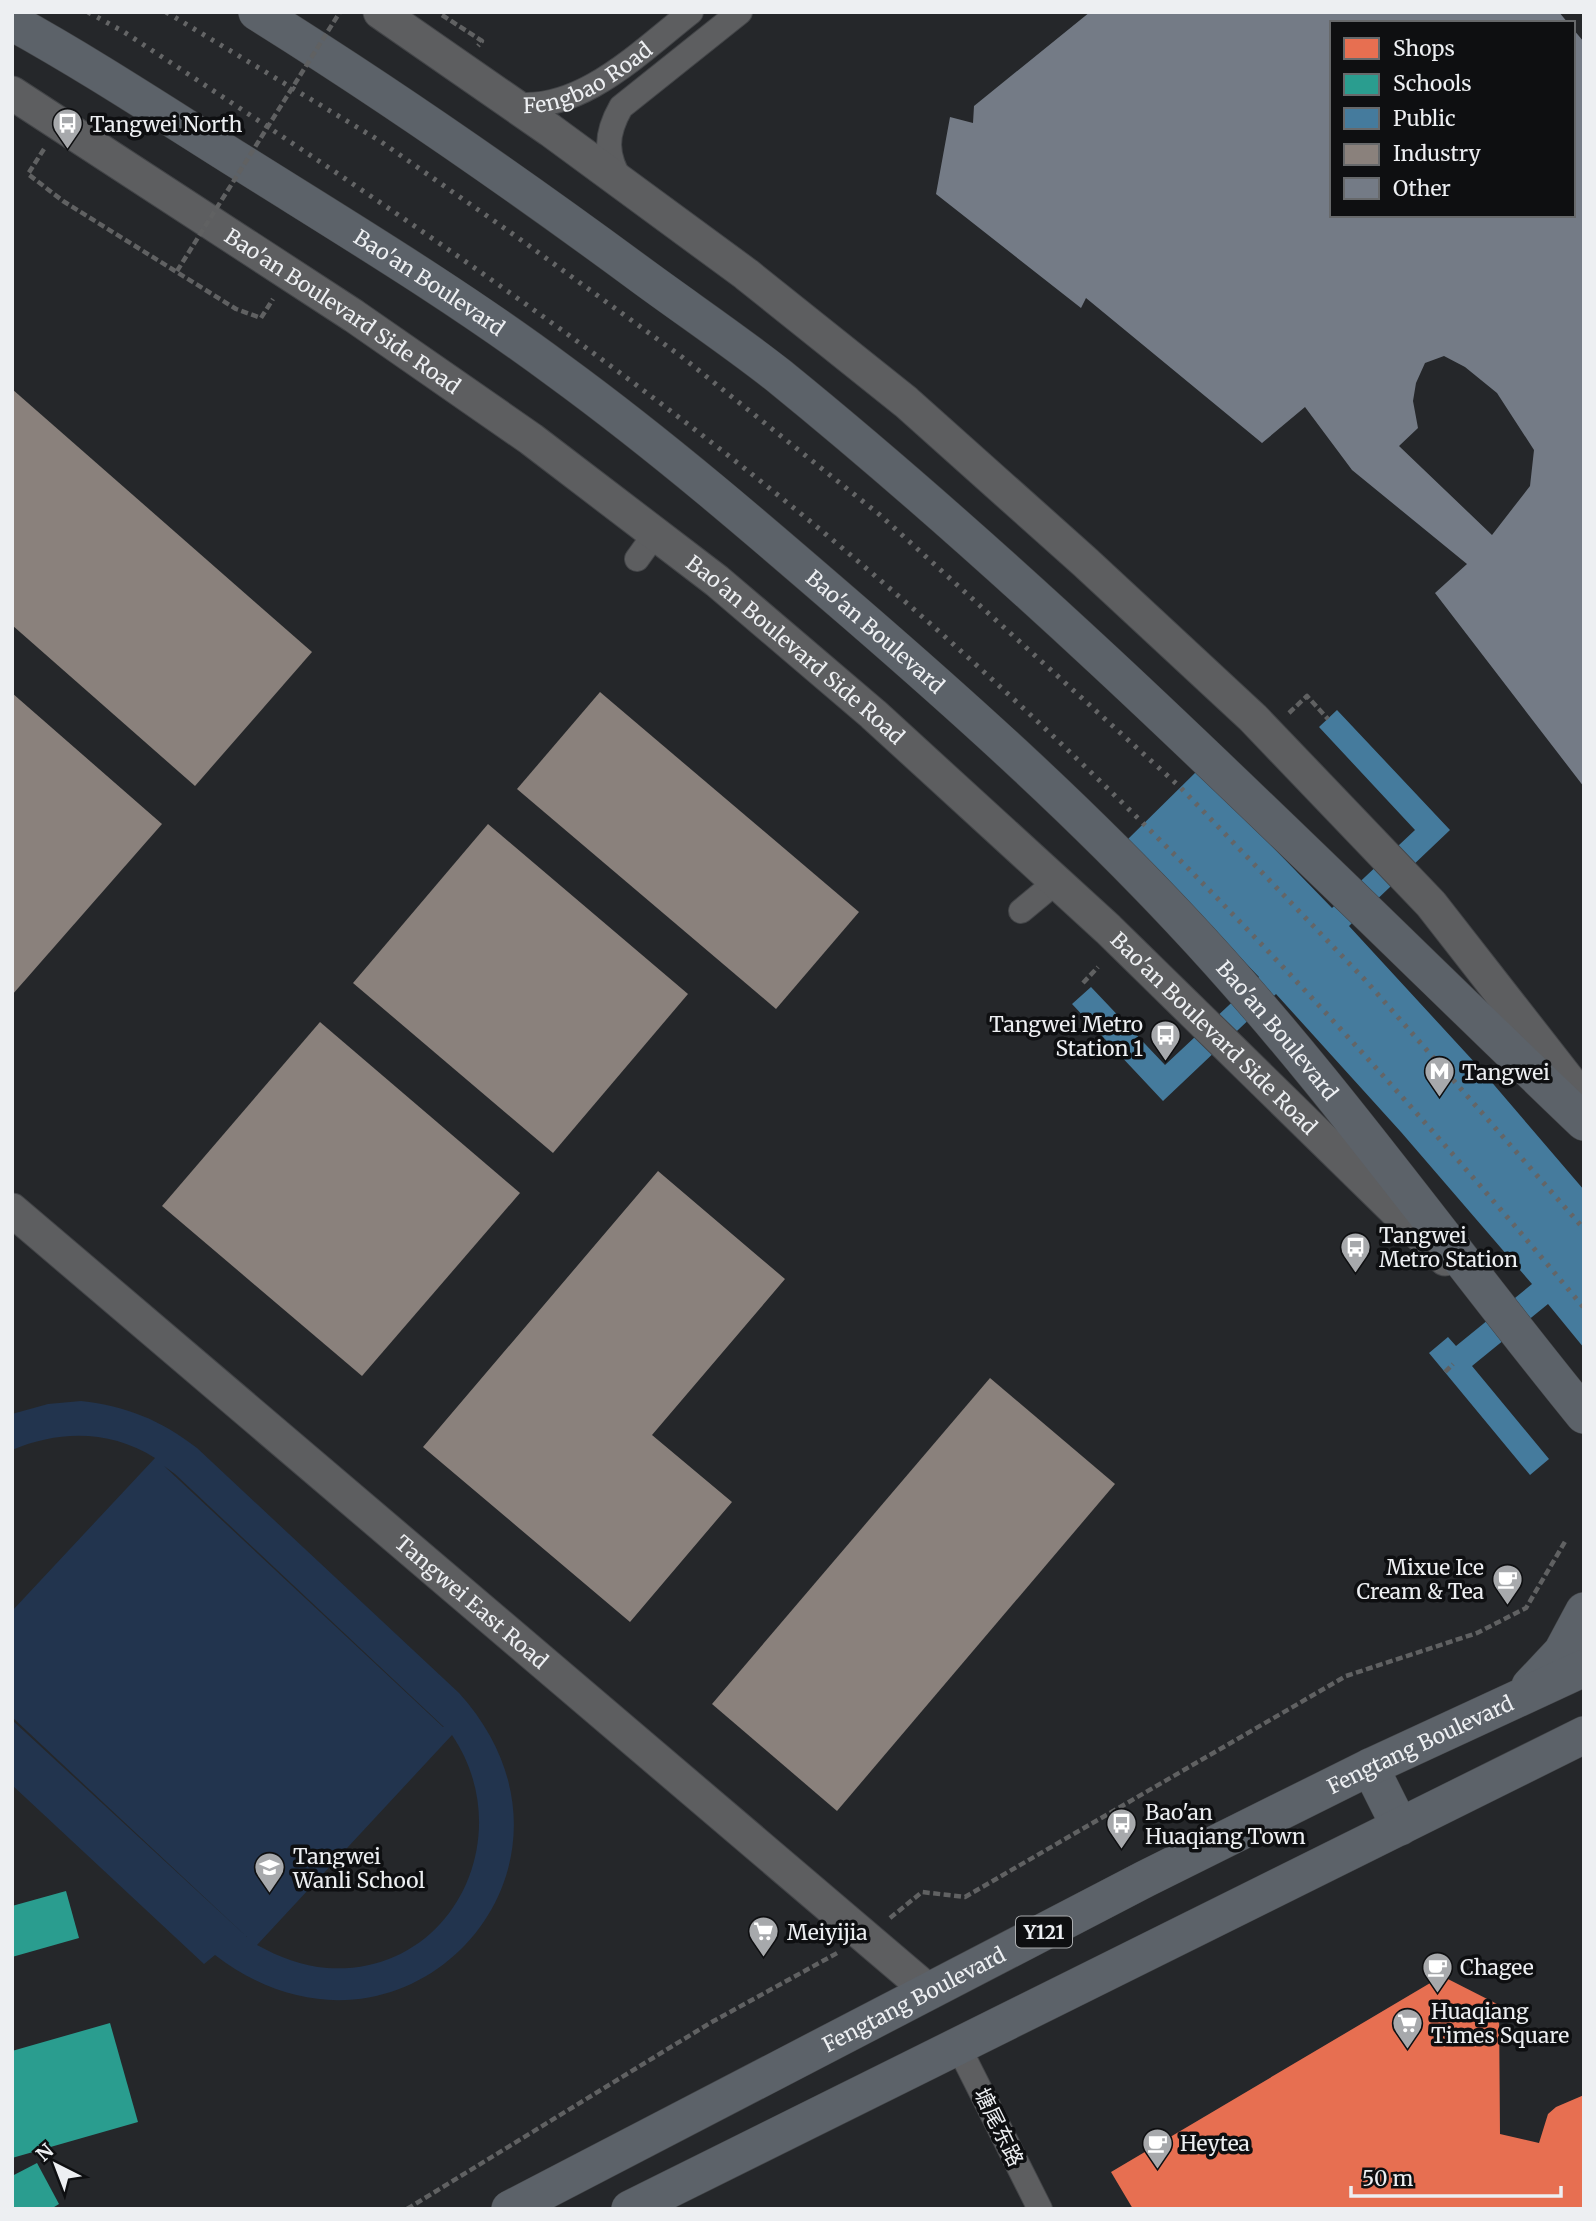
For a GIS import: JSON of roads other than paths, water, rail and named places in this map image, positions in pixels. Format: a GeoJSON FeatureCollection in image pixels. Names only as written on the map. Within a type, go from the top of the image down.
{"type":"FeatureCollection","features":[{"type":"Feature","properties":{"kind":"main road"},"geometry":{"type":"LineString","coordinates":[[257,12],[361,77],[566,219],[787,383],[1000,564],[1220,769],[1584,1122]]}},
{"type":"Feature","properties":{"kind":"main road"},"geometry":{"type":"LineString","coordinates":[[380,12],[746,274],[906,402],[1253,718],[1431,904],[1584,1100]]}},
{"type":"Feature","properties":{"kind":"main road","name":"Bao'an Boulevard"},"geometry":{"type":"LineString","coordinates":[[12,22],[422,276],[556,368],[693,472],[1044,782],[1183,922],[1371,1146],[1583,1424]]}},
{"type":"Feature","properties":{"kind":"main road","name":"Bao'an Boulevard Side Road"},"geometry":{"type":"LineString","coordinates":[[12,93],[354,316],[531,439],[646,546],[717,581],[873,714],[1056,882],[1497,1310]]}},
{"type":"Feature","properties":{"kind":"main road","name":"Tangwei East Road"},"geometry":{"type":"LineString","coordinates":[[12,1210],[930,1992]]}},
{"type":"Feature","properties":{"kind":"main road"},"geometry":{"type":"LineString","coordinates":[[1511,1702],[1539,1678],[1562,1651],[1584,1611]]}},
{"type":"Feature","properties":{"kind":"main road","name":"Fengtang Boulevard"},"geometry":{"type":"LineString","coordinates":[[510,2209],[1145,1879],[1370,1768],[1584,1668]]}},
{"type":"Feature","properties":{"kind":"main road"},"geometry":{"type":"LineString","coordinates":[[630,2209],[1584,1735]]}},
{"type":"Feature","properties":{"kind":"main road"},"geometry":{"type":"LineString","coordinates":[[1544,1753],[1584,1746]]}},
{"type":"Feature","properties":{"kind":"main road"},"geometry":{"type":"LineString","coordinates":[[1370,1768],[1400,1828]]}},
{"type":"Feature","properties":{"kind":"street","name":"Fengbao Road"},"geometry":{"type":"LineString","coordinates":[[512,104],[531,107],[548,104],[594,84],[691,12]]}},
{"type":"Feature","properties":{"kind":"street","name":"Fengbao Road"},"geometry":{"type":"LineString","coordinates":[[622,183],[608,153],[612,122],[621,107],[740,12]]}},
{"type":"Feature","properties":{"kind":"street"},"geometry":{"type":"LineString","coordinates":[[1021,911],[1056,882]]}},
{"type":"Feature","properties":{"kind":"street","name":"塘尾东路"},"geometry":{"type":"LineString","coordinates":[[958,2046],[1040,2209]]}},
{"type":"Feature","properties":{"kind":"railway"},"geometry":{"type":"LineString","coordinates":[[88,12],[124,32],[310,155],[493,281],[673,413],[847,552],[1044,728],[1232,914],[1411,1107],[1584,1308]]}},
{"type":"Feature","properties":{"kind":"railway"},"geometry":{"type":"LineString","coordinates":[[166,12],[380,141],[517,237],[682,357],[880,515],[1180,787],[1367,982],[1584,1229]]}},
{"type":"Feature","properties":{"kind":"place","name":"Tangwei North"},"geometry":{"type":"Point","coordinates":[67,151]}},
{"type":"Feature","properties":{"kind":"place","name":"Tangwei Metro Station 1"},"geometry":{"type":"Point","coordinates":[1166,1063]}},
{"type":"Feature","properties":{"kind":"place","name":"Tangwei"},"geometry":{"type":"Point","coordinates":[1439,1099]}},
{"type":"Feature","properties":{"kind":"place","name":"Tangwei Metro Station"},"geometry":{"type":"Point","coordinates":[1356,1274]}},
{"type":"Feature","properties":{"kind":"place","name":"Mixue Ice Cream & Tea"},"geometry":{"type":"Point","coordinates":[1507,1606]}},
{"type":"Feature","properties":{"kind":"place","name":"Bao'an Huaqiang Town"},"geometry":{"type":"Point","coordinates":[1122,1851]}},
{"type":"Feature","properties":{"kind":"place","name":"Tangwei Wanli School"},"geometry":{"type":"Point","coordinates":[270,1895]}},
{"type":"Feature","properties":{"kind":"place","name":"Meiyijia"},"geometry":{"type":"Point","coordinates":[764,1959]}},
{"type":"Feature","properties":{"kind":"place","name":"Chagee"},"geometry":{"type":"Point","coordinates":[1437,1994]}},
{"type":"Feature","properties":{"kind":"place","name":"Huaqiang Times Square"},"geometry":{"type":"Point","coordinates":[1408,2050]}},
{"type":"Feature","properties":{"kind":"place","name":"Heytea"},"geometry":{"type":"Point","coordinates":[1157,2170]}}]}
